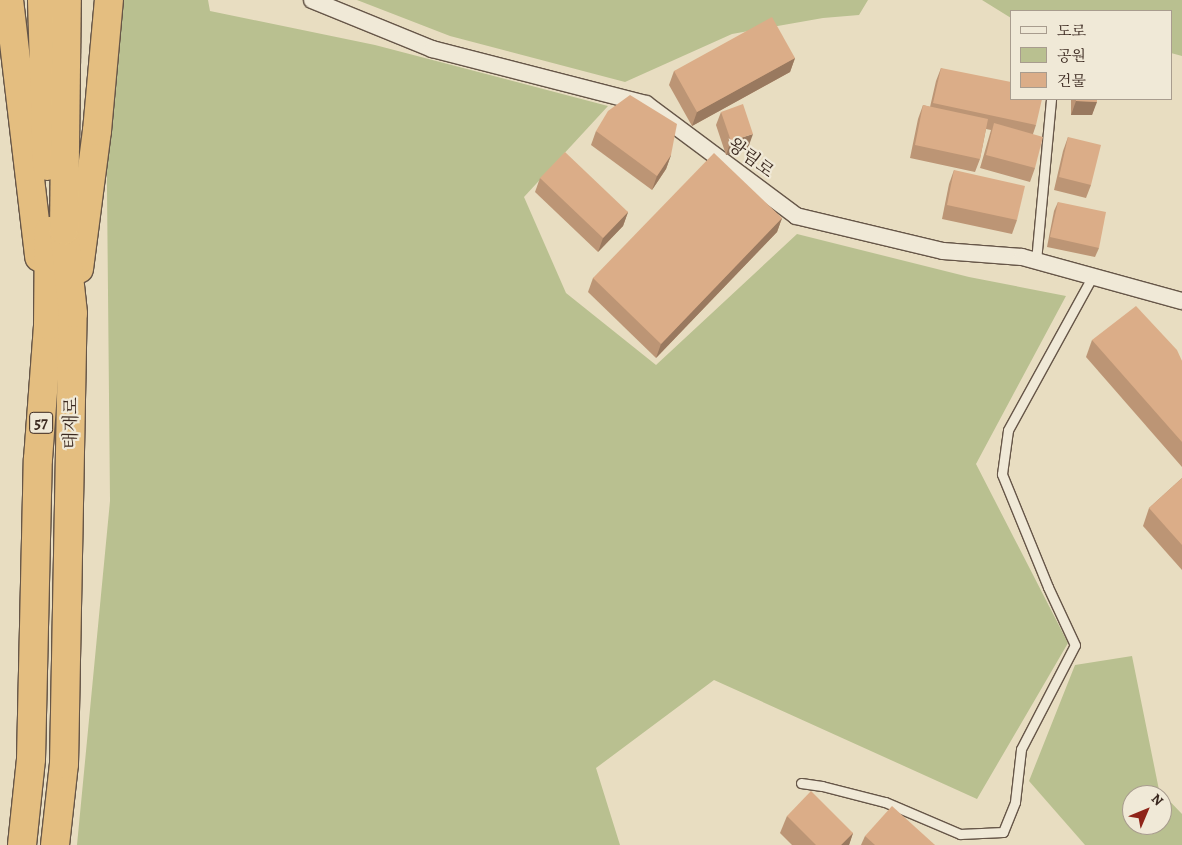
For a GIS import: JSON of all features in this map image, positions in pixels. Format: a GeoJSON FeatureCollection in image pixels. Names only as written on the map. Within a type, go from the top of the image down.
{"type":"FeatureCollection","features":[{"type":"Feature","properties":{"kind":"highway"},"geometry":{"type":"LineString","coordinates":[[9,0],[48,326]]}},
{"type":"Feature","properties":{"kind":"highway","name":"태재로"},"geometry":{"type":"LineString","coordinates":[[22,845],[30,759],[38,459],[48,326],[49,236],[42,0]]}},
{"type":"Feature","properties":{"kind":"highway","name":"태재로"},"geometry":{"type":"LineString","coordinates":[[55,845],[64,764],[73,313],[64,230],[67,0]]}},
{"type":"Feature","properties":{"kind":"highway"},"geometry":{"type":"LineString","coordinates":[[73,313],[97,131],[109,0]]}},
{"type":"Feature","properties":{"kind":"highway"},"geometry":{"type":"LineString","coordinates":[[13,845],[30,759]]}},
{"type":"Feature","properties":{"kind":"street","name":"왕림로"},"geometry":{"type":"LineString","coordinates":[[312,0],[432,48],[646,104],[796,216],[943,251],[1036,261],[1182,301]]}},
{"type":"Feature","properties":{"kind":"lane"},"geometry":{"type":"LineString","coordinates":[[1036,261],[1051,100]]}},
{"type":"Feature","properties":{"kind":"lane"},"geometry":{"type":"LineString","coordinates":[[801,783],[822,786],[885,802],[960,834],[1003,832],[1015,802],[1021,749],[1075,645],[1048,587],[1002,474],[1008,430],[1092,277]]}},
{"type":"Feature","properties":{"kind":"green space"},"geometry":{"type":"Polygon","coordinates":[[[118,0],[208,0],[210,11],[375,45],[608,106],[524,197],[566,293],[656,365],[797,234],[969,277],[1066,296],[976,464],[1068,643],[977,799],[714,680],[596,768],[620,845],[77,845],[110,501],[106,85],[118,0]]]}},
{"type":"Feature","properties":{"kind":"green space"},"geometry":{"type":"Polygon","coordinates":[[[357,0],[868,0],[859,15],[823,18],[732,34],[625,82],[450,36],[357,0]]]}},
{"type":"Feature","properties":{"kind":"green space"},"geometry":{"type":"Polygon","coordinates":[[[982,0],[1182,0],[1182,56],[1172,53],[1172,10],[1010,10],[1010,17],[982,0]]]}},
{"type":"Feature","properties":{"kind":"green space"},"geometry":{"type":"Polygon","coordinates":[[[1132,656],[1158,785],[1122,785],[1122,835],[1172,835],[1172,804],[1182,814],[1182,845],[1085,845],[1029,781],[1075,665],[1132,656]]]}},
{"type":"Feature","properties":{"kind":"building"},"geometry":{"type":"Polygon","coordinates":[[[772,17],[795,58],[697,112],[674,71],[772,17]]]}},
{"type":"Feature","properties":{"kind":"building"},"geometry":{"type":"Polygon","coordinates":[[[941,68],[1010,82],[1010,100],[1042,100],[1036,125],[933,103],[941,68]]]}},
{"type":"Feature","properties":{"kind":"building"},"geometry":{"type":"Polygon","coordinates":[[[630,95],[677,124],[671,155],[657,176],[596,131],[608,111],[630,95]]]}},
{"type":"Feature","properties":{"kind":"building"},"geometry":{"type":"Polygon","coordinates":[[[1097,100],[1097,102],[1076,101],[1097,100]]]}},
{"type":"Feature","properties":{"kind":"building"},"geometry":{"type":"Polygon","coordinates":[[[743,104],[753,134],[731,141],[721,112],[743,104]]]}},
{"type":"Feature","properties":{"kind":"building"},"geometry":{"type":"Polygon","coordinates":[[[923,105],[988,119],[980,159],[915,145],[923,105]]]}},
{"type":"Feature","properties":{"kind":"building"},"geometry":{"type":"Polygon","coordinates":[[[994,123],[1043,137],[1035,168],[986,155],[994,123]]]}},
{"type":"Feature","properties":{"kind":"building"},"geometry":{"type":"Polygon","coordinates":[[[1068,137],[1101,145],[1091,185],[1059,177],[1068,137]]]}},
{"type":"Feature","properties":{"kind":"building"},"geometry":{"type":"Polygon","coordinates":[[[565,152],[628,212],[603,238],[540,178],[565,152]]]}},
{"type":"Feature","properties":{"kind":"building"},"geometry":{"type":"Polygon","coordinates":[[[714,153],[782,218],[661,344],[593,278],[714,153]]]}},
{"type":"Feature","properties":{"kind":"building"},"geometry":{"type":"Polygon","coordinates":[[[954,170],[1025,186],[1017,220],[947,205],[954,170]]]}},
{"type":"Feature","properties":{"kind":"building"},"geometry":{"type":"Polygon","coordinates":[[[1058,202],[1106,212],[1099,248],[1050,237],[1058,202]]]}},
{"type":"Feature","properties":{"kind":"building"},"geometry":{"type":"Polygon","coordinates":[[[1136,306],[1177,350],[1182,361],[1182,442],[1092,340],[1136,306]]]}},
{"type":"Feature","properties":{"kind":"building"},"geometry":{"type":"Polygon","coordinates":[[[1182,478],[1182,545],[1149,508],[1182,478]]]}},
{"type":"Feature","properties":{"kind":"building"},"geometry":{"type":"Polygon","coordinates":[[[811,791],[853,833],[841,845],[816,845],[787,816],[811,791]]]}},
{"type":"Feature","properties":{"kind":"building"},"geometry":{"type":"Polygon","coordinates":[[[892,806],[935,845],[875,845],[865,836],[892,806]]]}}]}
